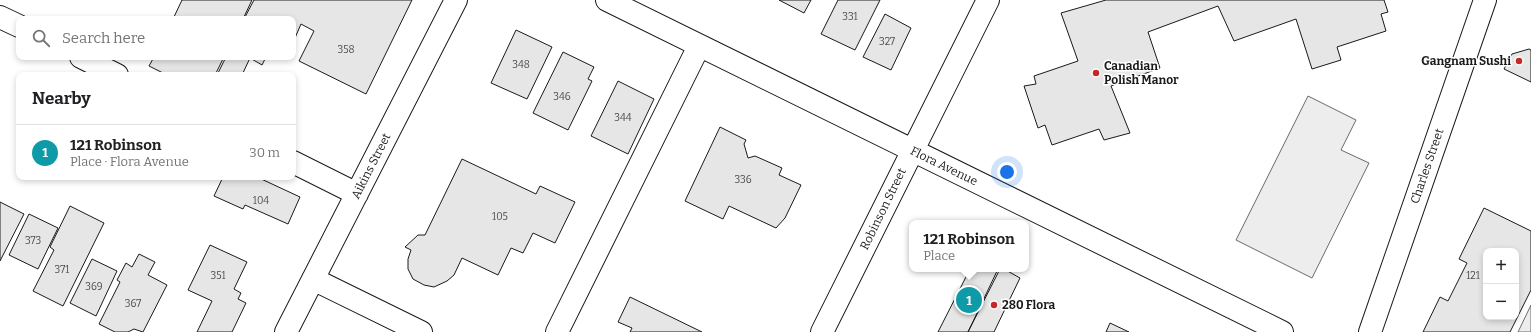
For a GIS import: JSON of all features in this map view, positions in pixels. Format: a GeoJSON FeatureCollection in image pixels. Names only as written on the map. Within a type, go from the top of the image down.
{"type":"FeatureCollection","features":[{"type":"Feature","properties":{"kind":"street","name":"Aikins Street"},"geometry":{"type":"LineString","coordinates":[[286,332],[456,0]]}},
{"type":"Feature","properties":{"kind":"street","name":"Flora Avenue"},"geometry":{"type":"LineString","coordinates":[[607,0],[1282,332]]}},
{"type":"Feature","properties":{"kind":"street","name":"Robinson Street"},"geometry":{"type":"LineString","coordinates":[[822,332],[988,0]]}},
{"type":"Feature","properties":{"kind":"street","name":"Charles Street"},"geometry":{"type":"LineString","coordinates":[[1370,332],[1485,0]]}},
{"type":"Feature","properties":{"kind":"street"},"geometry":{"type":"LineString","coordinates":[[0,17],[16,25]]}},
{"type":"Feature","properties":{"kind":"street"},"geometry":{"type":"LineString","coordinates":[[557,332],[699,46]]}},
{"type":"Feature","properties":{"kind":"street"},"geometry":{"type":"LineString","coordinates":[[87,60],[111,72]]}},
{"type":"Feature","properties":{"kind":"street"},"geometry":{"type":"LineString","coordinates":[[296,164],[357,194]]}},
{"type":"Feature","properties":{"kind":"street"},"geometry":{"type":"LineString","coordinates":[[313,279],[421,332]]}},
{"type":"Feature","properties":{"kind":"shaded area"},"geometry":{"type":"Polygon","coordinates":[[[1308,96],[1356,120],[1341,150],[1369,163],[1312,278],[1236,240],[1308,96]]]}},
{"type":"Feature","properties":{"kind":"shaded area"},"geometry":{"type":"Polygon","coordinates":[[[1531,305],[1531,332],[1518,332],[1531,305]]]}},
{"type":"Feature","properties":{"kind":"building"},"geometry":{"type":"Polygon","coordinates":[[[182,0],[252,0],[244,16],[174,16],[182,0]]]}},
{"type":"Feature","properties":{"kind":"building"},"geometry":{"type":"Polygon","coordinates":[[[254,0],[412,0],[366,94],[299,61],[314,31],[301,24],[296,36],[296,16],[246,16],[254,0]]]}},
{"type":"Feature","properties":{"kind":"building"},"geometry":{"type":"Polygon","coordinates":[[[779,0],[811,0],[804,13],[779,0]]]}},
{"type":"Feature","properties":{"kind":"building"},"geometry":{"type":"Polygon","coordinates":[[[838,0],[880,0],[855,50],[821,34],[838,0]]]}},
{"type":"Feature","properties":{"kind":"building","name":"Canadian Polish Manor"},"geometry":{"type":"Polygon","coordinates":[[[1106,0],[1384,0],[1388,12],[1381,14],[1386,31],[1337,47],[1341,60],[1312,69],[1296,19],[1234,41],[1218,6],[1148,32],[1160,68],[1111,86],[1130,133],[1104,140],[1099,129],[1052,145],[1045,125],[1038,128],[1024,86],[1036,84],[1034,76],[1078,61],[1061,13],[1106,0]]]}},
{"type":"Feature","properties":{"kind":"building"},"geometry":{"type":"Polygon","coordinates":[[[885,14],[911,28],[891,70],[863,57],[885,14]]]}},
{"type":"Feature","properties":{"kind":"building"},"geometry":{"type":"Polygon","coordinates":[[[516,30],[552,47],[527,99],[491,83],[516,30]]]}},
{"type":"Feature","properties":{"kind":"building","name":"Gangnam Sushi"},"geometry":{"type":"Polygon","coordinates":[[[1529,49],[1531,50],[1531,82],[1504,69],[1512,54],[1529,49]]]}},
{"type":"Feature","properties":{"kind":"building"},"geometry":{"type":"Polygon","coordinates":[[[563,52],[594,67],[588,79],[592,81],[568,130],[533,113],[563,52]]]}},
{"type":"Feature","properties":{"kind":"building"},"geometry":{"type":"Polygon","coordinates":[[[152,60],[222,60],[216,72],[161,72],[149,66],[152,60]]]}},
{"type":"Feature","properties":{"kind":"building"},"geometry":{"type":"Polygon","coordinates":[[[224,60],[249,60],[243,72],[218,72],[224,60]]]}},
{"type":"Feature","properties":{"kind":"building"},"geometry":{"type":"Polygon","coordinates":[[[253,60],[264,60],[262,65],[253,60]]]}},
{"type":"Feature","properties":{"kind":"building"},"geometry":{"type":"Polygon","coordinates":[[[618,81],[654,99],[628,154],[591,136],[618,81]]]}},
{"type":"Feature","properties":{"kind":"building"},"geometry":{"type":"Polygon","coordinates":[[[720,127],[746,140],[744,144],[748,158],[755,156],[782,168],[779,175],[801,185],[785,218],[776,228],[729,206],[723,219],[685,201],[720,127]]]}},
{"type":"Feature","properties":{"kind":"building"},"geometry":{"type":"Polygon","coordinates":[[[462,159],[536,194],[540,186],[575,202],[555,243],[533,233],[523,253],[511,248],[498,275],[462,258],[454,275],[447,281],[434,287],[424,285],[413,279],[408,269],[408,259],[411,250],[405,247],[418,235],[425,235],[462,159]]]}},
{"type":"Feature","properties":{"kind":"building"},"geometry":{"type":"Polygon","coordinates":[[[222,180],[263,180],[300,197],[288,224],[245,205],[243,209],[214,196],[222,180]]]}},
{"type":"Feature","properties":{"kind":"building"},"geometry":{"type":"Polygon","coordinates":[[[0,202],[24,214],[0,261],[0,202]]]}},
{"type":"Feature","properties":{"kind":"building"},"geometry":{"type":"Polygon","coordinates":[[[70,206],[104,223],[63,306],[33,291],[54,250],[50,247],[70,206]]]}},
{"type":"Feature","properties":{"kind":"building"},"geometry":{"type":"Polygon","coordinates":[[[1484,208],[1531,231],[1531,290],[1519,314],[1519,248],[1483,248],[1483,320],[1516,320],[1510,332],[1423,332],[1440,297],[1448,301],[1467,263],[1459,259],[1484,208]]]}},
{"type":"Feature","properties":{"kind":"building"},"geometry":{"type":"Polygon","coordinates":[[[29,214],[58,228],[38,269],[9,255],[29,214]]]}},
{"type":"Feature","properties":{"kind":"building"},"geometry":{"type":"Polygon","coordinates":[[[210,245],[247,262],[234,289],[241,293],[238,299],[246,303],[232,332],[197,332],[212,301],[188,290],[210,245]]]}},
{"type":"Feature","properties":{"kind":"building"},"geometry":{"type":"Polygon","coordinates":[[[139,254],[155,262],[148,275],[167,285],[143,332],[134,329],[128,332],[115,332],[99,324],[120,282],[117,280],[126,263],[132,267],[139,254]]]}},
{"type":"Feature","properties":{"kind":"building"},"geometry":{"type":"Polygon","coordinates":[[[92,259],[117,271],[96,316],[70,303],[92,259]]]}},
{"type":"Feature","properties":{"kind":"building"},"geometry":{"type":"Polygon","coordinates":[[[968,272],[997,272],[968,332],[938,332],[968,272]]]}},
{"type":"Feature","properties":{"kind":"building","name":"280 Flora"},"geometry":{"type":"Polygon","coordinates":[[[998,272],[1009,272],[1020,278],[994,332],[968,332],[998,272]]]}},
{"type":"Feature","properties":{"kind":"building"},"geometry":{"type":"Polygon","coordinates":[[[630,297],[702,332],[630,332],[632,328],[618,322],[630,297]]]}},
{"type":"Feature","properties":{"kind":"building"},"geometry":{"type":"Polygon","coordinates":[[[1110,323],[1129,332],[1106,332],[1110,323]]]}},
{"type":"Feature","properties":{"kind":"place","name":"Gangnam Sushi"},"geometry":{"type":"Point","coordinates":[1519,61]}},
{"type":"Feature","properties":{"kind":"place","name":"Canadian Polish Manor"},"geometry":{"type":"Point","coordinates":[1096,73]}},
{"type":"Feature","properties":{"kind":"place","name":"121 Robinson"},"geometry":{"type":"Point","coordinates":[969,300]}},
{"type":"Feature","properties":{"kind":"place","name":"280 Flora"},"geometry":{"type":"Point","coordinates":[994,305]}}]}
